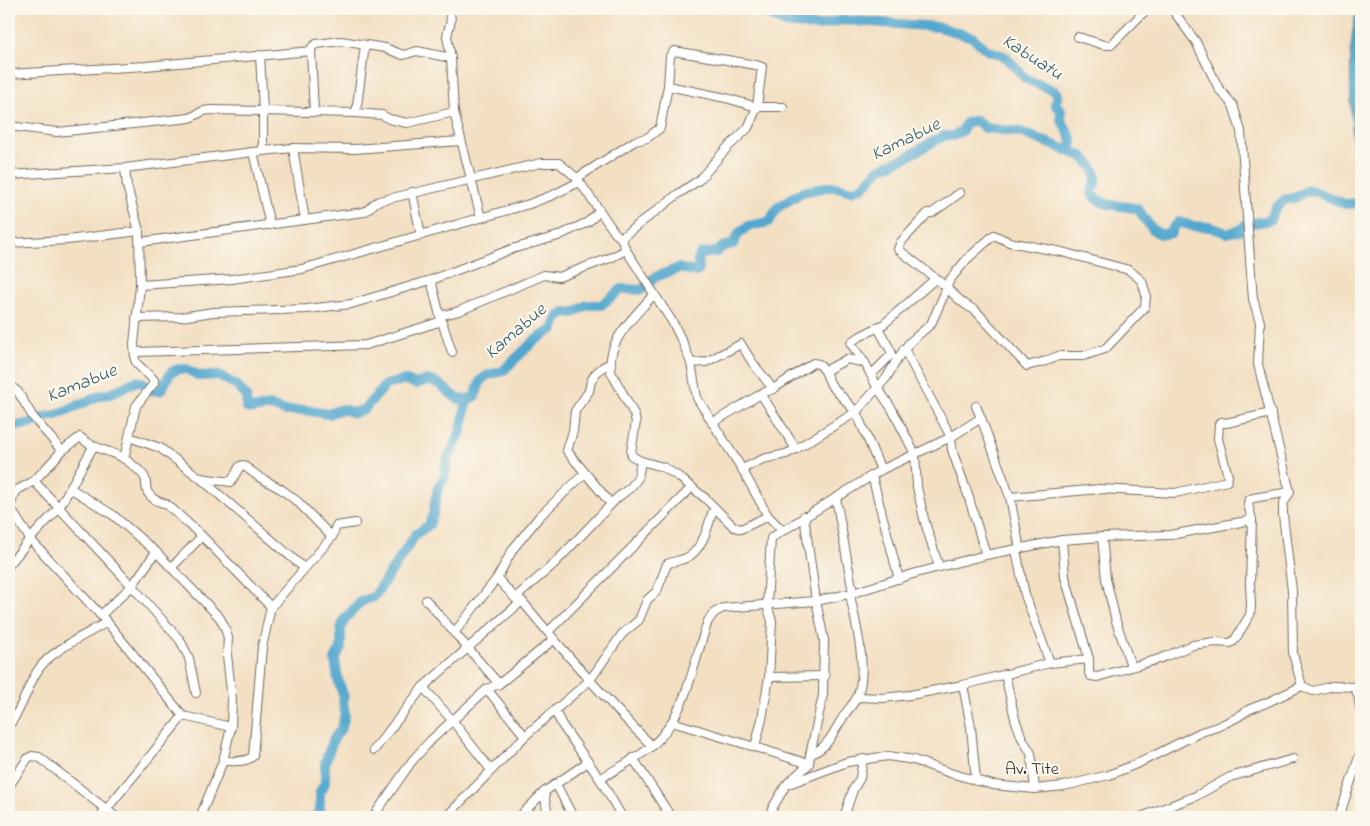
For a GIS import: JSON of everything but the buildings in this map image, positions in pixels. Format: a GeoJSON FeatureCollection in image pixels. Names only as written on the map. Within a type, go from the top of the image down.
{"type":"FeatureCollection","features":[{"type":"Feature","properties":{"kind":"street"},"geometry":{"type":"LineString","coordinates":[[1078,37],[1104,45],[1111,45],[1147,9]]}},
{"type":"Feature","properties":{"kind":"street"},"geometry":{"type":"LineString","coordinates":[[1172,9],[1196,42],[1219,89],[1233,105],[1241,131],[1254,299],[1260,318],[1258,364],[1290,492],[1283,504],[1283,515],[1292,591],[1293,654],[1302,686],[1313,691],[1333,686],[1354,687],[1358,695],[1361,714]]}},
{"type":"Feature","properties":{"kind":"street"},"geometry":{"type":"LineString","coordinates":[[450,14],[451,20],[447,36],[451,58],[454,112],[470,181],[481,218]]}},
{"type":"Feature","properties":{"kind":"street"},"geometry":{"type":"LineString","coordinates":[[314,112],[313,45],[341,41],[385,48],[403,55],[417,51],[451,58]]}},
{"type":"Feature","properties":{"kind":"street"},"geometry":{"type":"LineString","coordinates":[[356,113],[365,45]]}},
{"type":"Feature","properties":{"kind":"street"},"geometry":{"type":"LineString","coordinates":[[9,74],[146,66],[312,51]]}},
{"type":"Feature","properties":{"kind":"street"},"geometry":{"type":"LineString","coordinates":[[140,285],[232,279],[302,269],[481,218],[554,195],[634,141],[647,138],[660,128],[668,86],[670,56],[674,51],[759,65],[762,69],[758,107],[748,128],[726,149],[699,180],[621,238]]}},
{"type":"Feature","properties":{"kind":"street"},"geometry":{"type":"LineString","coordinates":[[260,55],[263,151]]}},
{"type":"Feature","properties":{"kind":"street"},"geometry":{"type":"LineString","coordinates":[[668,86],[758,107],[782,108]]}},
{"type":"Feature","properties":{"kind":"street"},"geometry":{"type":"LineString","coordinates":[[9,126],[57,132],[190,118],[203,111],[211,110],[356,113],[382,115],[391,120],[407,122],[454,112]]}},
{"type":"Feature","properties":{"kind":"street"},"geometry":{"type":"LineString","coordinates":[[9,175],[125,168],[293,148],[355,149],[460,141]]}},
{"type":"Feature","properties":{"kind":"street"},"geometry":{"type":"LineString","coordinates":[[293,148],[306,220]]}},
{"type":"Feature","properties":{"kind":"street"},"geometry":{"type":"LineString","coordinates":[[253,152],[270,225]]}},
{"type":"Feature","properties":{"kind":"street"},"geometry":{"type":"LineString","coordinates":[[140,242],[364,212],[375,202],[412,192],[470,181],[540,163],[555,162],[562,165],[578,180],[615,233],[621,238],[626,250],[673,323],[691,363],[696,398],[742,469],[768,516],[782,530]]}},
{"type":"Feature","properties":{"kind":"street"},"geometry":{"type":"LineString","coordinates":[[124,459],[136,406],[154,383],[151,377],[135,360],[134,344],[140,285],[140,242],[139,231],[127,186],[125,168]]}},
{"type":"Feature","properties":{"kind":"street"},"geometry":{"type":"LineString","coordinates":[[412,192],[420,235]]}},
{"type":"Feature","properties":{"kind":"street"},"geometry":{"type":"LineString","coordinates":[[742,469],[763,459],[786,454],[796,449],[856,412],[887,377],[904,349],[931,324],[947,288],[949,281],[967,259],[994,235],[1009,242],[1062,252],[1129,270],[1142,282],[1146,295],[1145,307],[1105,349],[1084,356],[1058,356],[1029,366],[975,310],[968,308],[947,288],[898,249],[902,242],[928,214],[932,214],[960,193]]}},
{"type":"Feature","properties":{"kind":"street"},"geometry":{"type":"LineString","coordinates":[[136,318],[180,317],[213,312],[307,309],[350,304],[431,280],[512,249],[558,236],[588,222],[600,212]]}},
{"type":"Feature","properties":{"kind":"street"},"geometry":{"type":"LineString","coordinates":[[9,243],[68,240],[139,231]]}},
{"type":"Feature","properties":{"kind":"street"},"geometry":{"type":"LineString","coordinates":[[136,352],[366,345],[441,319],[544,274],[559,277],[603,261],[626,250]]}},
{"type":"Feature","properties":{"kind":"street"},"geometry":{"type":"LineString","coordinates":[[935,279],[878,328],[851,343],[892,409],[916,454],[917,487],[924,519],[939,567]]}},
{"type":"Feature","properties":{"kind":"street"},"geometry":{"type":"LineString","coordinates":[[431,280],[452,352]]}},
{"type":"Feature","properties":{"kind":"street"},"geometry":{"type":"LineString","coordinates":[[654,294],[631,319],[618,338],[611,363],[611,372],[634,414],[636,422],[631,448],[632,456],[663,467],[692,487],[730,524],[737,528],[741,529],[768,516]]}},
{"type":"Feature","properties":{"kind":"street"},"geometry":{"type":"LineString","coordinates":[[871,375],[891,354],[878,328]]}},
{"type":"Feature","properties":{"kind":"street"},"geometry":{"type":"LineString","coordinates":[[691,363],[706,362],[741,344],[752,362],[773,388]]}},
{"type":"Feature","properties":{"kind":"street"},"geometry":{"type":"LineString","coordinates":[[904,349],[951,437],[952,450],[986,555]]}},
{"type":"Feature","properties":{"kind":"street"},"geometry":{"type":"LineString","coordinates":[[825,371],[847,359],[865,363]]}},
{"type":"Feature","properties":{"kind":"street"},"geometry":{"type":"LineString","coordinates":[[611,363],[596,373],[591,381],[589,391],[575,411],[574,431],[567,451],[584,474],[611,504]]}},
{"type":"Feature","properties":{"kind":"street"},"geometry":{"type":"LineString","coordinates":[[712,424],[813,363],[819,364],[825,371],[831,385],[856,412],[881,470]]}},
{"type":"Feature","properties":{"kind":"street"},"geometry":{"type":"LineString","coordinates":[[9,385],[18,392],[33,417],[62,451]]}},
{"type":"Feature","properties":{"kind":"street"},"geometry":{"type":"LineString","coordinates":[[761,394],[796,449]]}},
{"type":"Feature","properties":{"kind":"street"},"geometry":{"type":"LineString","coordinates":[[976,406],[1010,497],[1025,595],[1050,663]]}},
{"type":"Feature","properties":{"kind":"street"},"geometry":{"type":"LineString","coordinates":[[1010,497],[1100,489],[1175,493],[1227,481],[1228,476],[1218,439],[1219,424],[1221,422],[1226,423],[1271,413]]}},
{"type":"Feature","properties":{"kind":"street"},"geometry":{"type":"LineString","coordinates":[[755,747],[769,677],[772,621],[767,605],[772,536],[881,470],[951,437],[981,418]]}},
{"type":"Feature","properties":{"kind":"street"},"geometry":{"type":"LineString","coordinates":[[129,437],[160,448],[200,478],[304,568]]}},
{"type":"Feature","properties":{"kind":"street"},"geometry":{"type":"LineString","coordinates":[[231,727],[183,716],[101,615],[30,539],[9,506],[17,490],[34,482],[62,451],[80,438],[93,448],[124,459],[140,471],[145,477],[146,490],[155,501],[166,504],[202,536],[271,607]]}},
{"type":"Feature","properties":{"kind":"street"},"geometry":{"type":"LineString","coordinates":[[9,565],[59,508],[93,448]]}},
{"type":"Feature","properties":{"kind":"street"},"geometry":{"type":"LineString","coordinates":[[374,750],[423,687],[518,599],[638,478],[642,461]]}},
{"type":"Feature","properties":{"kind":"street"},"geometry":{"type":"LineString","coordinates":[[200,478],[231,482],[240,466],[243,465],[282,489],[298,502],[332,537]]}},
{"type":"Feature","properties":{"kind":"street"},"geometry":{"type":"LineString","coordinates":[[454,633],[497,578],[513,549],[539,517],[584,474]]}},
{"type":"Feature","properties":{"kind":"street"},"geometry":{"type":"LineString","coordinates":[[872,476],[900,579]]}},
{"type":"Feature","properties":{"kind":"street"},"geometry":{"type":"LineString","coordinates":[[34,482],[180,640],[189,658],[196,693]]}},
{"type":"Feature","properties":{"kind":"street"},"geometry":{"type":"LineString","coordinates":[[548,632],[692,487]]}},
{"type":"Feature","properties":{"kind":"street"},"geometry":{"type":"LineString","coordinates":[[70,488],[113,516],[156,552],[220,618],[225,628],[228,638],[227,655],[232,700],[231,727],[223,761],[200,817]]}},
{"type":"Feature","properties":{"kind":"street"},"geometry":{"type":"LineString","coordinates":[[1062,540],[1064,577],[1089,659],[1090,673],[1093,677],[1159,659],[1193,645],[1234,641],[1250,615],[1252,520],[1248,504],[1249,500],[1290,492]]}},
{"type":"Feature","properties":{"kind":"street"},"geometry":{"type":"LineString","coordinates":[[810,755],[821,750],[831,738],[842,717],[857,697],[861,678],[861,660],[852,593],[836,498]]}},
{"type":"Feature","properties":{"kind":"street"},"geometry":{"type":"LineString","coordinates":[[446,817],[525,736],[590,680],[622,634],[639,620],[647,600],[657,592],[666,564],[686,558],[692,554],[705,534],[712,512],[717,510]]}},
{"type":"Feature","properties":{"kind":"street"},"geometry":{"type":"LineString","coordinates":[[769,817],[786,785],[809,764],[823,695],[825,676],[824,640],[816,600],[804,516]]}},
{"type":"Feature","properties":{"kind":"street"},"geometry":{"type":"LineString","coordinates":[[600,779],[652,746],[672,722],[688,686],[708,621],[723,608],[816,600],[852,593],[986,555],[1062,540],[1170,535],[1252,520]]}},
{"type":"Feature","properties":{"kind":"street"},"geometry":{"type":"LineString","coordinates":[[223,761],[249,760],[253,756],[262,647],[271,607],[332,537],[336,526],[355,523]]}},
{"type":"Feature","properties":{"kind":"street"},"geometry":{"type":"LineString","coordinates":[[172,567],[202,536]]}},
{"type":"Feature","properties":{"kind":"street"},"geometry":{"type":"LineString","coordinates":[[1102,537],[1108,588],[1116,621],[1131,666]]}},
{"type":"Feature","properties":{"kind":"street"},"geometry":{"type":"LineString","coordinates":[[101,615],[132,586],[156,552]]}},
{"type":"Feature","properties":{"kind":"street"},"geometry":{"type":"LineString","coordinates":[[497,578],[548,632],[621,716],[652,746]]}},
{"type":"Feature","properties":{"kind":"street"},"geometry":{"type":"LineString","coordinates":[[426,600],[500,684]]}},
{"type":"Feature","properties":{"kind":"street"},"geometry":{"type":"LineString","coordinates":[[9,725],[20,709],[37,671],[45,662],[53,655],[107,622]]}},
{"type":"Feature","properties":{"kind":"street"},"geometry":{"type":"LineString","coordinates":[[373,817],[412,761],[431,740],[487,689],[500,684],[553,640]]}},
{"type":"Feature","properties":{"kind":"street"},"geometry":{"type":"LineString","coordinates":[[857,697],[884,698],[910,695],[963,685],[1050,663],[1089,659]]}},
{"type":"Feature","properties":{"kind":"street"},"geometry":{"type":"LineString","coordinates":[[1005,674],[1015,719],[1022,738],[1031,753],[1035,789]]}},
{"type":"Feature","properties":{"kind":"street"},"geometry":{"type":"LineString","coordinates":[[769,677],[825,676]]}},
{"type":"Feature","properties":{"kind":"street"},"geometry":{"type":"LineString","coordinates":[[963,685],[971,727],[976,780]]}},
{"type":"Feature","properties":{"kind":"street","name":"Av. Tite"},"geometry":{"type":"LineString","coordinates":[[786,785],[847,762],[888,756],[914,760],[993,785],[1035,789],[1064,786],[1109,775],[1141,762],[1201,732],[1217,727],[1250,709],[1302,686]]}},
{"type":"Feature","properties":{"kind":"street"},"geometry":{"type":"LineString","coordinates":[[423,687],[452,720],[490,770]]}},
{"type":"Feature","properties":{"kind":"street"},"geometry":{"type":"LineString","coordinates":[[487,689],[525,736]]}},
{"type":"Feature","properties":{"kind":"street"},"geometry":{"type":"LineString","coordinates":[[555,711],[562,725],[600,779],[622,817]]}},
{"type":"Feature","properties":{"kind":"street"},"geometry":{"type":"LineString","coordinates":[[100,817],[108,810],[183,716]]}},
{"type":"Feature","properties":{"kind":"street"},"geometry":{"type":"LineString","coordinates":[[672,722],[809,764]]}},
{"type":"Feature","properties":{"kind":"street"},"geometry":{"type":"LineString","coordinates":[[1339,817],[1361,752]]}},
{"type":"Feature","properties":{"kind":"street"},"geometry":{"type":"LineString","coordinates":[[9,786],[28,758],[35,755],[46,761],[116,817]]}},
{"type":"Feature","properties":{"kind":"street"},"geometry":{"type":"LineString","coordinates":[[633,758],[671,817]]}},
{"type":"Feature","properties":{"kind":"street"},"geometry":{"type":"LineString","coordinates":[[844,817],[853,790],[860,778],[863,759]]}},
{"type":"Feature","properties":{"kind":"street"},"geometry":{"type":"LineString","coordinates":[[1141,817],[1196,796],[1230,777],[1293,760]]}},
{"type":"Feature","properties":{"kind":"street"},"geometry":{"type":"LineString","coordinates":[[519,817],[544,792],[588,762]]}},
{"type":"Feature","properties":{"kind":"street"},"geometry":{"type":"LineString","coordinates":[[556,784],[573,817]]}},
{"type":"Feature","properties":{"kind":"street"},"geometry":{"type":"LineString","coordinates":[[544,792],[548,817]]}},
{"type":"Feature","properties":{"kind":"water"},"geometry":{"type":"Polygon","coordinates":[[[1357,9],[1361,9],[1361,229],[1354,166],[1350,80],[1351,44],[1357,9]]]}},
{"type":"Feature","properties":{"kind":"waterway","name":"Kabuatu"},"geometry":{"type":"LineString","coordinates":[[758,9],[785,23],[819,26],[842,20],[939,27],[972,37],[987,50],[1006,57],[1026,79],[1055,91],[1058,95],[1055,104],[1061,110],[1061,119],[1072,140],[1070,151]]}},
{"type":"Feature","properties":{"kind":"waterway","name":"Kamabue"},"geometry":{"type":"LineString","coordinates":[[9,427],[33,423],[41,418],[56,415],[101,395],[110,394],[136,381],[142,382],[151,390],[159,391],[171,372],[179,369],[186,369],[200,376],[218,375],[236,385],[246,396],[247,408],[252,409],[271,406],[285,411],[304,410],[328,414],[342,409],[354,413],[365,409],[385,385],[405,380],[416,384],[427,380],[439,384],[458,399],[467,400],[475,396],[481,380],[488,375],[503,371],[534,341],[553,329],[559,316],[565,312],[573,313],[587,305],[601,305],[622,289],[642,290],[655,277],[679,268],[696,272],[699,270],[698,259],[700,254],[717,252],[722,247],[733,244],[739,233],[748,226],[769,222],[778,207],[802,192],[826,187],[838,187],[851,191],[864,186],[879,169],[907,157],[944,136],[953,136],[962,131],[966,123],[976,120],[985,128],[1020,132],[1082,156],[1095,172],[1096,182],[1091,192],[1095,197],[1106,204],[1138,209],[1148,224],[1160,234],[1172,233],[1173,228],[1179,222],[1192,226],[1210,227],[1227,233],[1240,230],[1247,224],[1270,220],[1275,209],[1284,200],[1294,198],[1308,190],[1345,204],[1361,203]]}},
{"type":"Feature","properties":{"kind":"waterway"},"geometry":{"type":"LineString","coordinates":[[313,817],[320,812],[320,792],[325,783],[325,763],[333,740],[342,727],[345,714],[344,697],[338,680],[335,660],[341,648],[341,629],[345,618],[362,601],[374,597],[416,534],[429,525],[438,488],[444,478],[447,461],[461,431],[467,400]]}}]}
